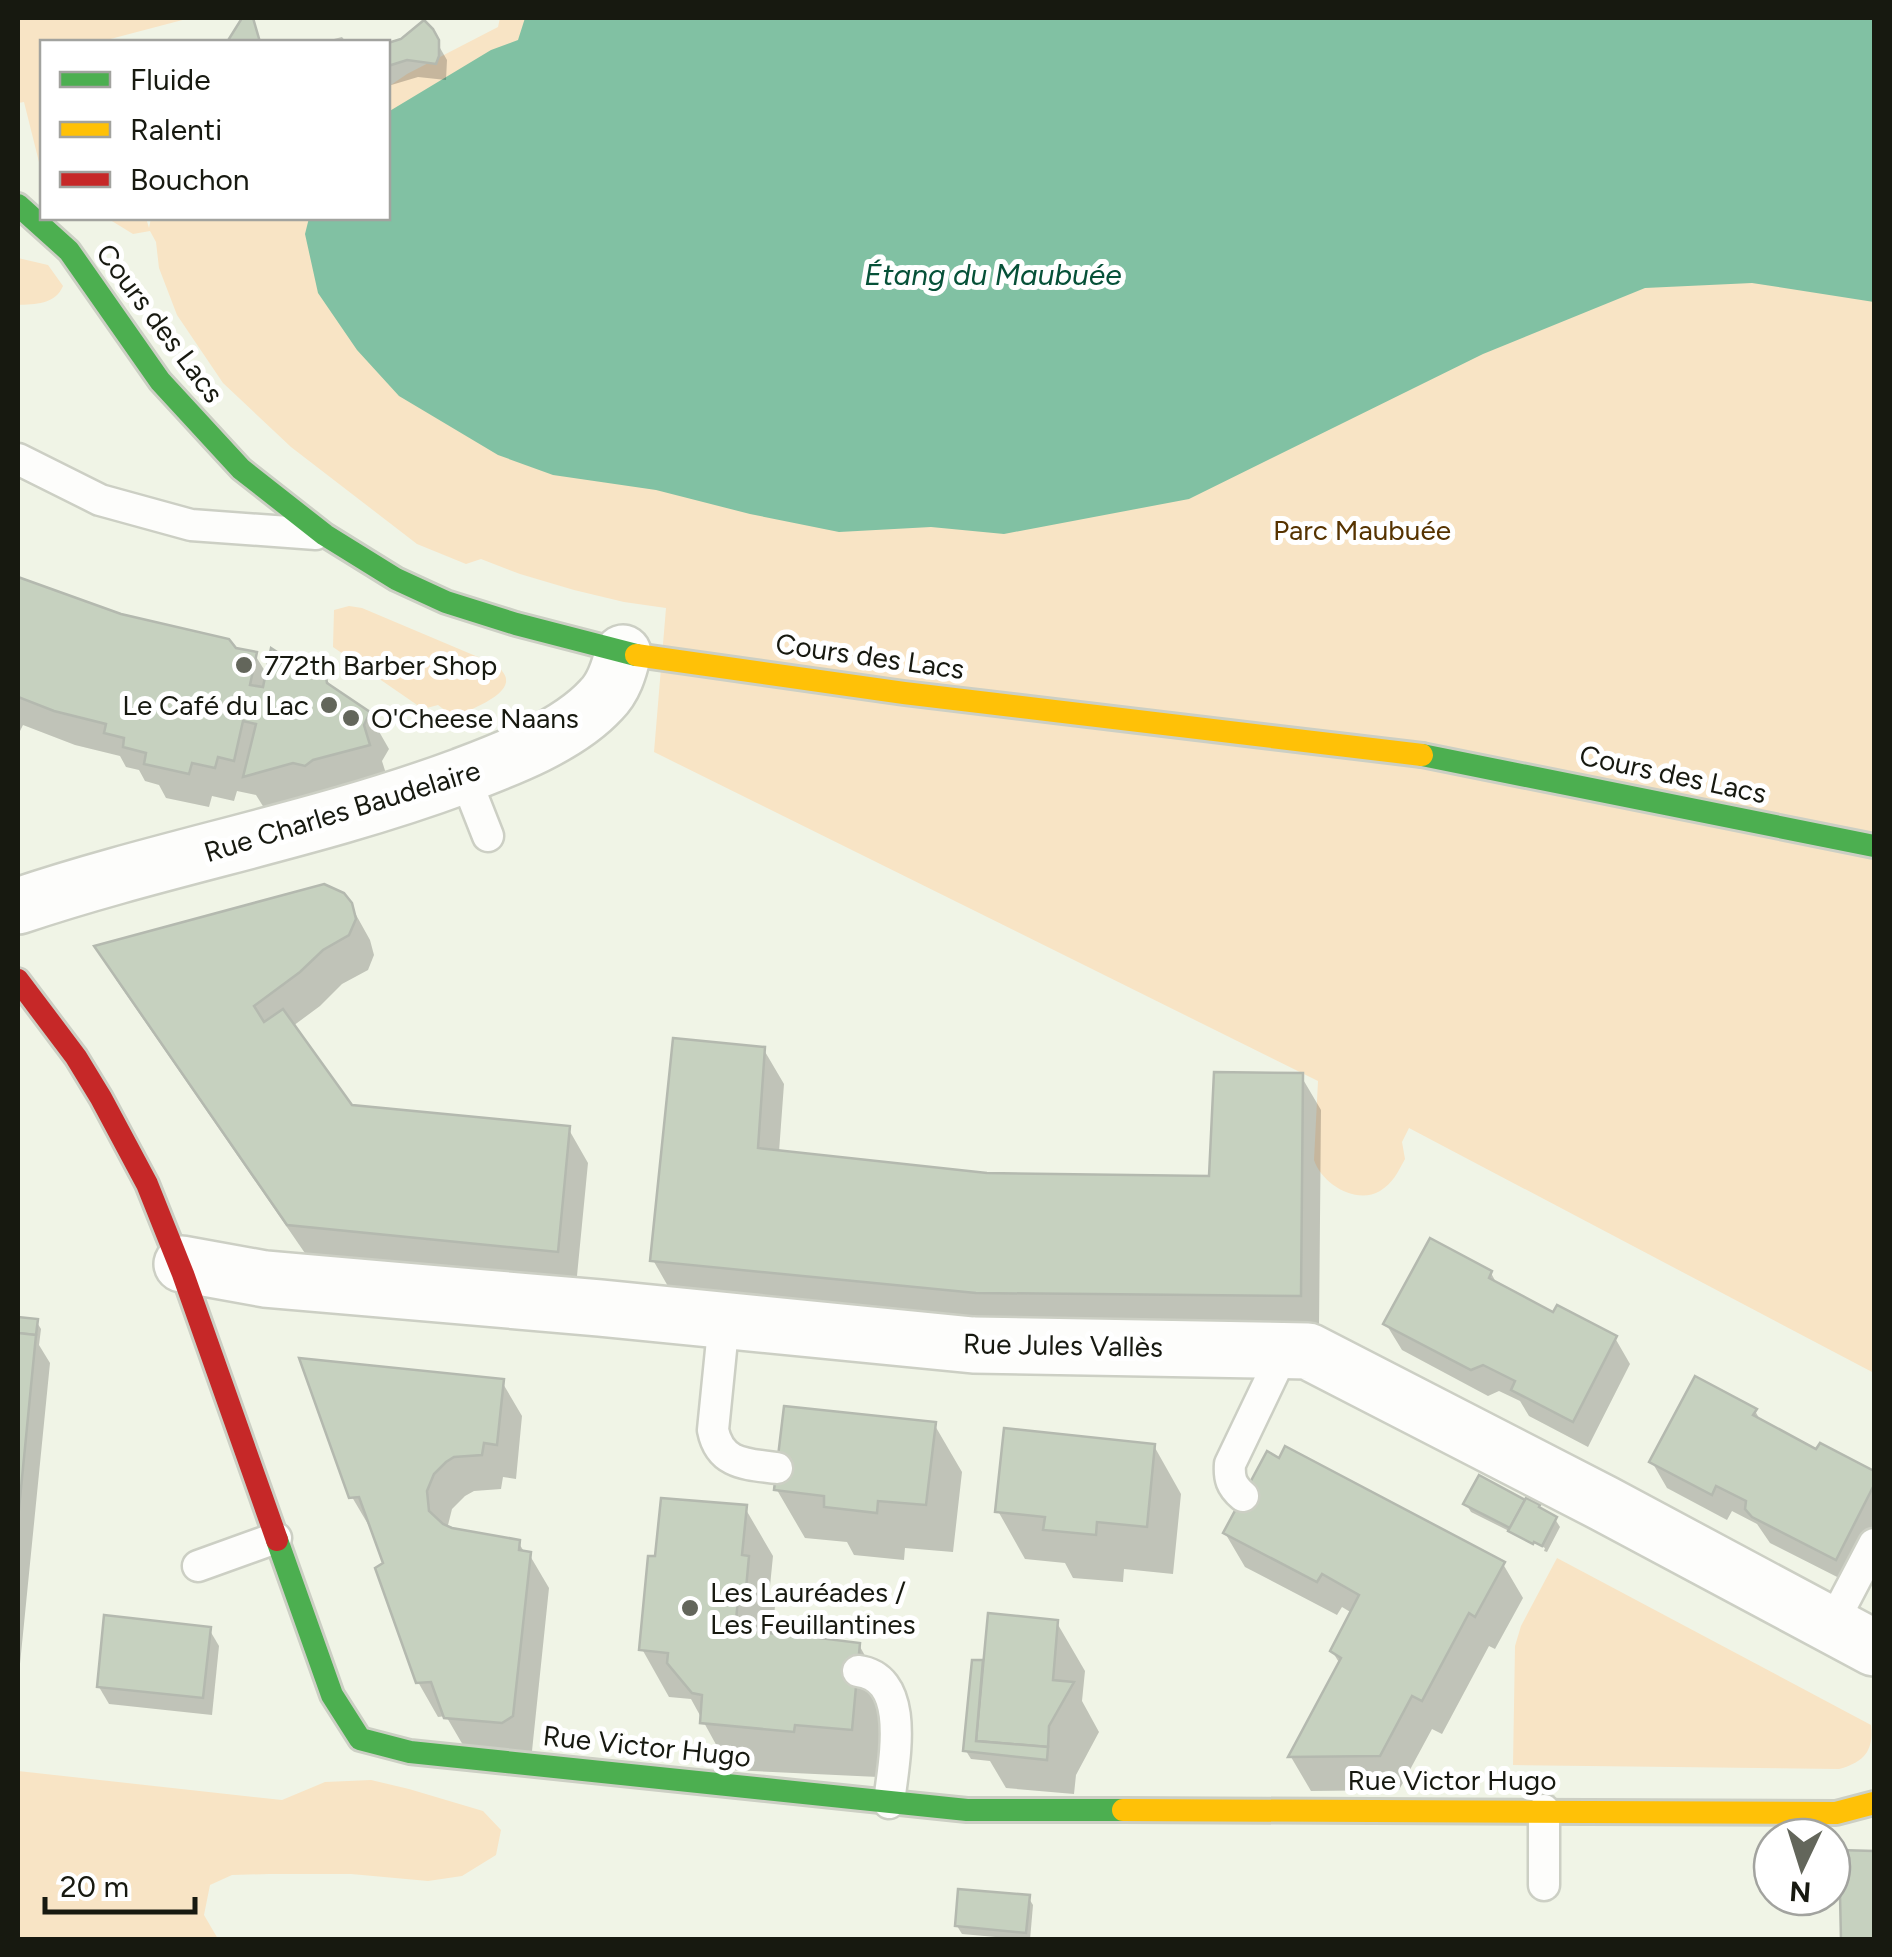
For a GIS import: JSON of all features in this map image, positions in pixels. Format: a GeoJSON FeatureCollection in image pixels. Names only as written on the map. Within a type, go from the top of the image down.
{"type":"FeatureCollection","features":[{"type":"Feature","properties":{"kind":"street","name":"Cours des Lacs"},"geometry":{"type":"LineString","coordinates":[[18,204],[68,251],[160,381],[241,469],[325,535],[396,579],[446,602],[624,653],[904,693],[1415,754],[1874,846]]}},
{"type":"Feature","properties":{"kind":"street","name":"Rue Charles Baudelaire"},"geometry":{"type":"LineString","coordinates":[[18,906],[74,887],[406,797],[514,757],[551,737],[602,700],[618,677],[624,653]]}},
{"type":"Feature","properties":{"kind":"street","name":"Rue Victor Hugo"},"geometry":{"type":"LineString","coordinates":[[18,980],[117,1123],[182,1264],[198,1320],[332,1694],[360,1738],[410,1752],[966,1810],[1544,1810],[1752,1820]]}},
{"type":"Feature","properties":{"kind":"street","name":"Rue Jules Vallès"},"geometry":{"type":"LineString","coordinates":[[182,1264],[265,1278],[973,1345],[1308,1350],[1853,1637]]}},
{"type":"Feature","properties":{"kind":"street","name":"Rue Victor Hugo"},"geometry":{"type":"LineString","coordinates":[[1804,1817],[1874,1804]]}},
{"type":"Feature","properties":{"kind":"lane"},"geometry":{"type":"LineString","coordinates":[[18,458],[100,500],[191,525],[325,535]]}},
{"type":"Feature","properties":{"kind":"lane"},"geometry":{"type":"LineString","coordinates":[[464,775],[488,836]]}},
{"type":"Feature","properties":{"kind":"lane"},"geometry":{"type":"LineString","coordinates":[[724,1320],[713,1430],[716,1443],[734,1460],[777,1468]]}},
{"type":"Feature","properties":{"kind":"lane"},"geometry":{"type":"LineString","coordinates":[[1243,1496],[1234,1488],[1230,1464],[1285,1349]]}},
{"type":"Feature","properties":{"kind":"lane"},"geometry":{"type":"LineString","coordinates":[[198,1566],[276,1538]]}},
{"type":"Feature","properties":{"kind":"lane"},"geometry":{"type":"LineString","coordinates":[[1853,1637],[1874,1544]]}},
{"type":"Feature","properties":{"kind":"lane"},"geometry":{"type":"LineString","coordinates":[[858,1671],[879,1678],[894,1703],[890,1803]]}},
{"type":"Feature","properties":{"kind":"lane"},"geometry":{"type":"LineString","coordinates":[[1544,1810],[1544,1885]]}},
{"type":"Feature","properties":{"kind":"green space"},"geometry":{"type":"Polygon","coordinates":[[[18,18],[190,18],[107,40],[40,40],[40,166],[24,102],[18,103],[18,18]]]}},
{"type":"Feature","properties":{"kind":"green space","name":"Parc Maubuée"},"geometry":{"type":"Polygon","coordinates":[[[500,18],[1874,18],[1874,1373],[1409,1128],[1402,1142],[1405,1159],[1388,1184],[1371,1195],[1341,1190],[1324,1177],[1314,1160],[1318,1081],[654,752],[666,608],[574,590],[481,559],[466,564],[417,544],[291,447],[223,383],[177,315],[150,231],[133,234],[110,220],[147,220],[149,228],[151,220],[390,220],[390,86],[498,27],[500,18]]]}},
{"type":"Feature","properties":{"kind":"green space"},"geometry":{"type":"Polygon","coordinates":[[[18,258],[48,265],[63,286],[55,297],[18,305],[18,258]]]}},
{"type":"Feature","properties":{"kind":"green space"},"geometry":{"type":"Polygon","coordinates":[[[349,606],[497,665],[505,676],[505,685],[486,702],[454,717],[438,705],[423,709],[333,647],[334,610],[349,606]]]}},
{"type":"Feature","properties":{"kind":"green space"},"geometry":{"type":"Polygon","coordinates":[[[1557,1558],[1871,1725],[1869,1749],[1855,1763],[1839,1769],[1513,1765],[1515,1646],[1521,1626],[1557,1558]]]}},
{"type":"Feature","properties":{"kind":"green space"},"geometry":{"type":"Polygon","coordinates":[[[18,1771],[282,1800],[325,1782],[371,1780],[483,1811],[501,1830],[496,1855],[462,1876],[428,1881],[351,1874],[232,1875],[210,1885],[204,1915],[218,1939],[18,1939],[18,1771]]]}},
{"type":"Feature","properties":{"kind":"water","name":"Étang du Maubuée"},"geometry":{"type":"Polygon","coordinates":[[[525,18],[1874,18],[1874,302],[1752,283],[1645,288],[1483,354],[1189,499],[1004,534],[931,527],[839,532],[656,490],[553,475],[498,455],[399,396],[357,350],[318,293],[305,234],[308,220],[390,220],[390,111],[491,50],[518,40],[525,18]]]}},
{"type":"Feature","properties":{"kind":"building"},"geometry":{"type":"Polygon","coordinates":[[[242,18],[253,18],[259,40],[228,40],[242,18]]]}},
{"type":"Feature","properties":{"kind":"building"},"geometry":{"type":"Polygon","coordinates":[[[424,20],[439,40],[436,64],[407,60],[390,65],[390,42],[401,39],[424,20]]]}},
{"type":"Feature","properties":{"kind":"building"},"geometry":{"type":"Polygon","coordinates":[[[18,577],[121,614],[229,639],[236,648],[257,652],[250,685],[263,687],[271,648],[311,674],[325,672],[327,683],[370,712],[364,725],[370,745],[313,760],[305,766],[293,763],[243,777],[256,724],[243,721],[234,761],[218,757],[215,768],[192,763],[189,774],[144,764],[146,753],[123,747],[124,738],[104,733],[106,724],[18,697],[18,577]]]}},
{"type":"Feature","properties":{"kind":"building"},"geometry":{"type":"Polygon","coordinates":[[[324,884],[344,893],[352,903],[356,919],[349,935],[323,950],[254,1006],[264,1022],[283,1009],[352,1105],[570,1126],[558,1252],[287,1225],[94,946],[324,884]]]}},
{"type":"Feature","properties":{"kind":"building"},"geometry":{"type":"Polygon","coordinates":[[[673,1038],[765,1047],[758,1148],[987,1173],[1209,1176],[1214,1072],[1303,1073],[1301,1296],[976,1293],[650,1261],[673,1038]]]}},
{"type":"Feature","properties":{"kind":"building"},"geometry":{"type":"Polygon","coordinates":[[[1430,1238],[1492,1271],[1489,1278],[1553,1312],[1557,1305],[1617,1336],[1573,1422],[1511,1390],[1515,1381],[1483,1365],[1471,1370],[1383,1324],[1430,1238]]]}},
{"type":"Feature","properties":{"kind":"building"},"geometry":{"type":"Polygon","coordinates":[[[18,1317],[38,1319],[36,1335],[18,1333],[18,1317]]]}},
{"type":"Feature","properties":{"kind":"building"},"geometry":{"type":"Polygon","coordinates":[[[18,1333],[36,1335],[18,1519],[18,1333]]]}},
{"type":"Feature","properties":{"kind":"building"},"geometry":{"type":"Polygon","coordinates":[[[299,1358],[504,1379],[497,1445],[484,1443],[482,1455],[454,1457],[446,1462],[434,1474],[427,1491],[429,1511],[443,1524],[520,1540],[519,1550],[531,1552],[513,1716],[502,1723],[444,1718],[431,1682],[416,1683],[375,1568],[383,1563],[359,1497],[349,1498],[299,1358]]]}},
{"type":"Feature","properties":{"kind":"building"},"geometry":{"type":"Polygon","coordinates":[[[1695,1376],[1757,1409],[1753,1415],[1816,1449],[1820,1443],[1874,1471],[1874,1485],[1836,1560],[1752,1517],[1745,1509],[1746,1501],[1716,1486],[1712,1495],[1649,1462],[1695,1376]]]}},
{"type":"Feature","properties":{"kind":"building","name":"Les Lauréades / Les Feuillantines"},"geometry":{"type":"Polygon","coordinates":[[[784,1406],[936,1422],[926,1505],[878,1501],[877,1513],[824,1507],[824,1496],[774,1490],[784,1406]]]}},
{"type":"Feature","properties":{"kind":"building"},"geometry":{"type":"Polygon","coordinates":[[[1004,1428],[1155,1444],[1147,1527],[1097,1522],[1096,1535],[1043,1530],[1045,1517],[995,1512],[1004,1428]]]}},
{"type":"Feature","properties":{"kind":"building"},"geometry":{"type":"Polygon","coordinates":[[[1285,1446],[1505,1562],[1475,1617],[1469,1613],[1422,1701],[1412,1696],[1380,1756],[1288,1757],[1341,1658],[1330,1651],[1359,1595],[1322,1574],[1317,1582],[1223,1533],[1267,1451],[1279,1458],[1285,1446]]]}},
{"type":"Feature","properties":{"kind":"building"},"geometry":{"type":"Polygon","coordinates":[[[1479,1475],[1525,1500],[1510,1528],[1463,1504],[1479,1475]]]}},
{"type":"Feature","properties":{"kind":"building","name":"Les Lauréades / Les Feuillantines"},"geometry":{"type":"Polygon","coordinates":[[[661,1498],[747,1505],[742,1555],[749,1556],[746,1589],[739,1589],[735,1630],[778,1634],[778,1628],[812,1631],[811,1637],[860,1643],[852,1730],[795,1725],[794,1732],[700,1723],[702,1695],[692,1693],[667,1663],[668,1653],[639,1650],[648,1556],[655,1556],[661,1498]]]}},
{"type":"Feature","properties":{"kind":"building"},"geometry":{"type":"Polygon","coordinates":[[[1526,1498],[1557,1517],[1542,1546],[1508,1531],[1526,1498]]]}},
{"type":"Feature","properties":{"kind":"building","name":"Les Lauréades / Les Feuillantines"},"geometry":{"type":"Polygon","coordinates":[[[988,1613],[1058,1620],[1053,1680],[1074,1682],[1049,1726],[1048,1747],[976,1741],[988,1613]]]}},
{"type":"Feature","properties":{"kind":"building"},"geometry":{"type":"Polygon","coordinates":[[[104,1615],[211,1627],[203,1698],[97,1687],[104,1615]]]}},
{"type":"Feature","properties":{"kind":"building"},"geometry":{"type":"Polygon","coordinates":[[[972,1660],[983,1660],[976,1741],[1048,1747],[1047,1760],[963,1751],[972,1660]]]}},
{"type":"Feature","properties":{"kind":"building"},"geometry":{"type":"Polygon","coordinates":[[[1852,1850],[1874,1851],[1874,1940],[1841,1940],[1840,1917],[1852,1917],[1852,1850]]]}},
{"type":"Feature","properties":{"kind":"building"},"geometry":{"type":"Polygon","coordinates":[[[958,1889],[1030,1895],[1026,1933],[955,1926],[958,1889]]]}},
{"type":"Feature","properties":{"kind":"traffic: fast"},"geometry":{"type":"LineString","coordinates":[[18,205],[69,251],[160,381],[241,469],[325,535],[396,579],[446,602],[636,655]]}},
{"type":"Feature","properties":{"kind":"traffic: fast"},"geometry":{"type":"LineString","coordinates":[[1422,755],[1874,846]]}},
{"type":"Feature","properties":{"kind":"traffic: fast"},"geometry":{"type":"LineString","coordinates":[[277,1540],[332,1695],[360,1739],[410,1752],[967,1810],[1123,1810]]}},
{"type":"Feature","properties":{"kind":"traffic: slow"},"geometry":{"type":"LineString","coordinates":[[636,655],[904,693],[1422,755]]}},
{"type":"Feature","properties":{"kind":"traffic: slow"},"geometry":{"type":"LineString","coordinates":[[1123,1810],[1836,1813],[1874,1803]]}},
{"type":"Feature","properties":{"kind":"traffic: jam"},"geometry":{"type":"LineString","coordinates":[[18,980],[76,1057],[147,1184],[277,1540]]}},
{"type":"Feature","properties":{"kind":"place","name":"772th Barber Shop"},"geometry":{"type":"Point","coordinates":[244,665]}},
{"type":"Feature","properties":{"kind":"place","name":"Le Café du Lac"},"geometry":{"type":"Point","coordinates":[329,705]}},
{"type":"Feature","properties":{"kind":"place","name":"O'Cheese Naans"},"geometry":{"type":"Point","coordinates":[351,718]}},
{"type":"Feature","properties":{"kind":"place","name":"Les Lauréades / Les Feuillantines"},"geometry":{"type":"Point","coordinates":[690,1608]}}]}
